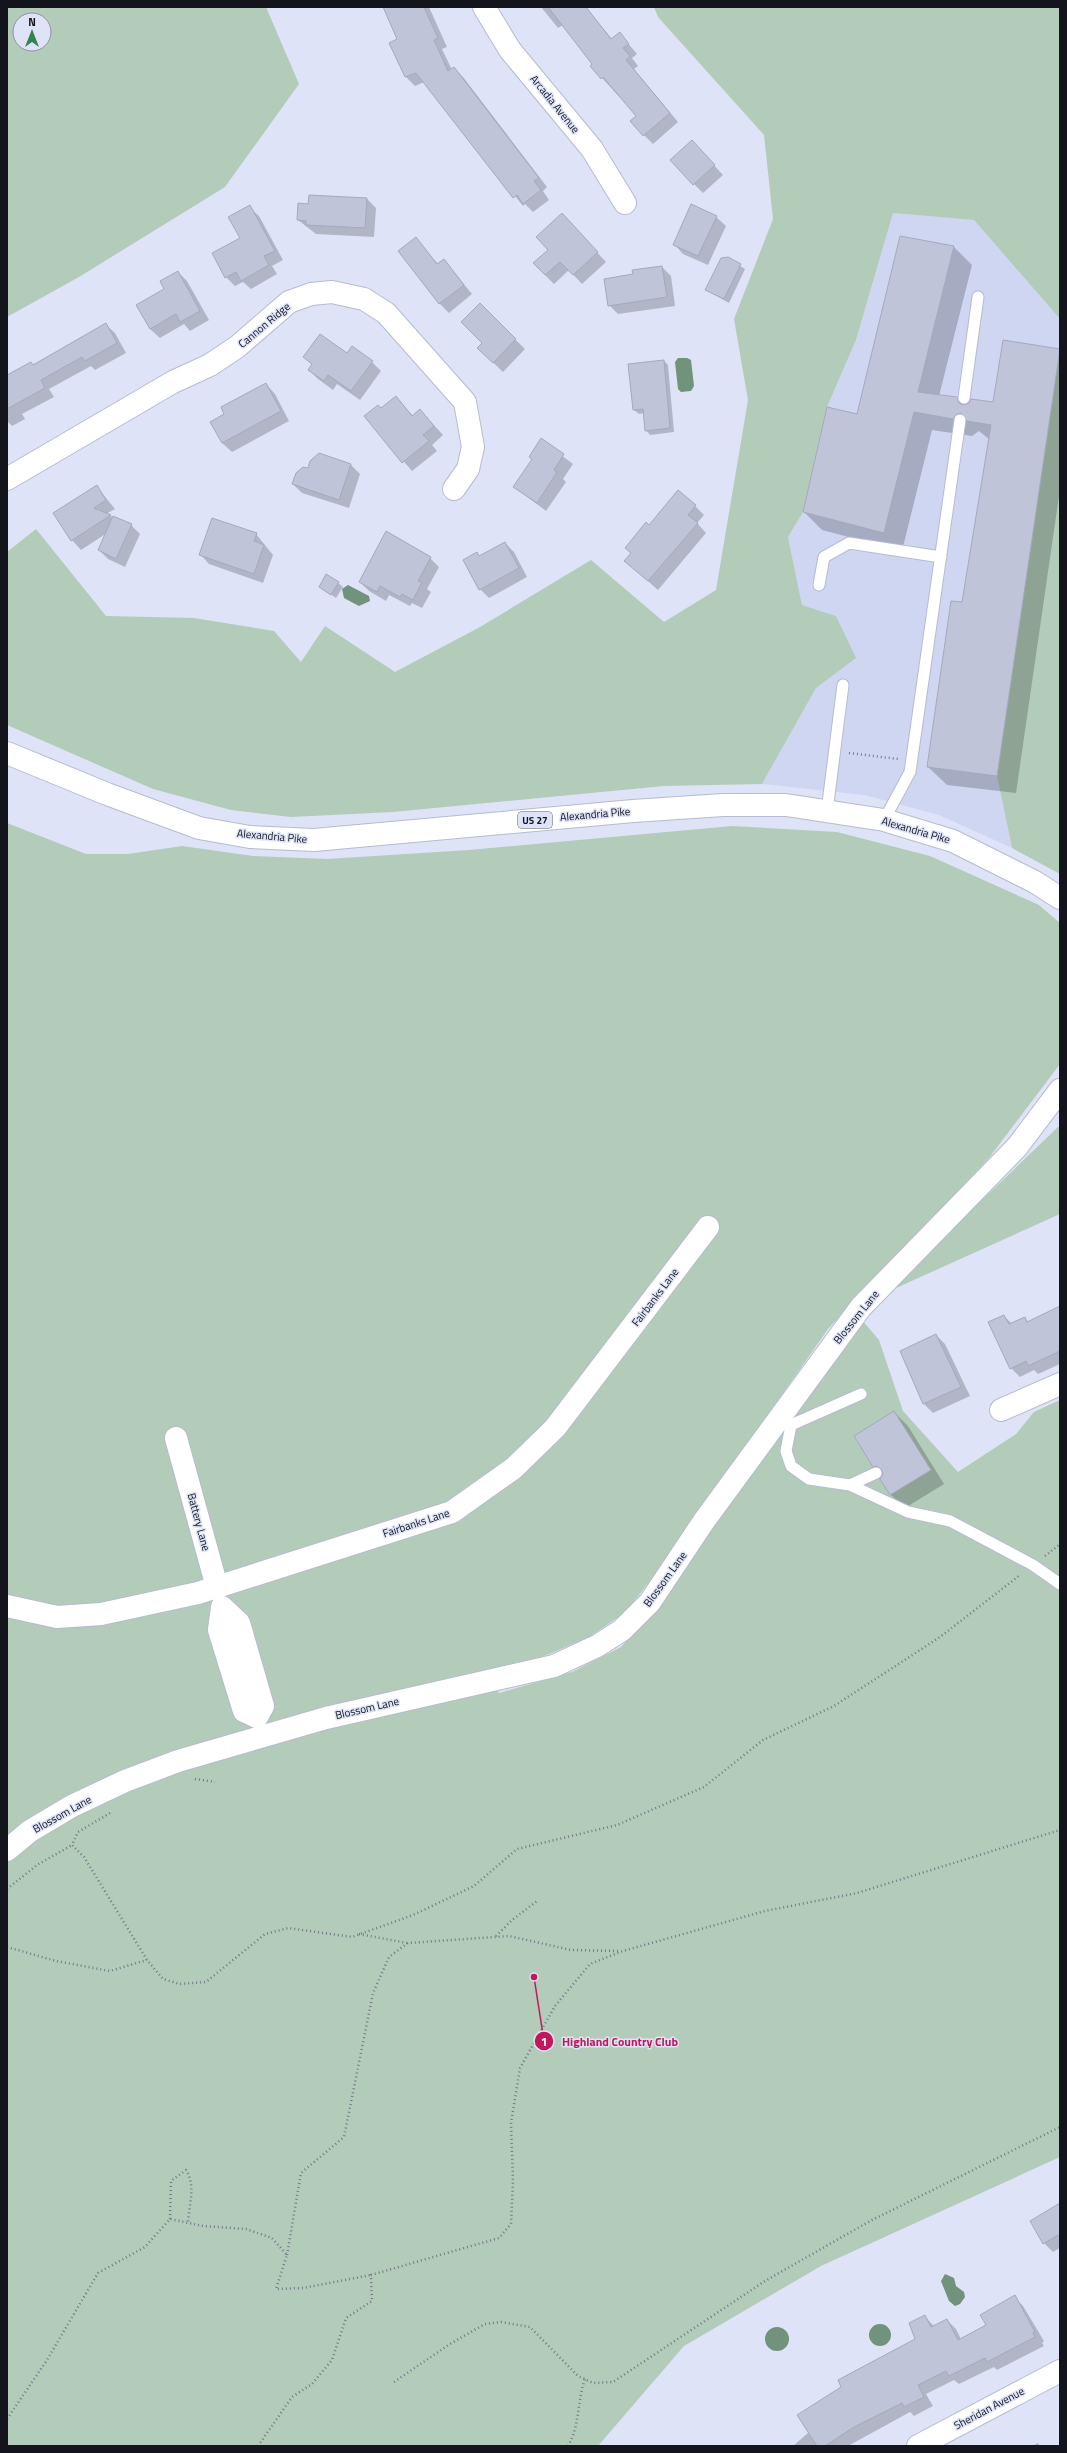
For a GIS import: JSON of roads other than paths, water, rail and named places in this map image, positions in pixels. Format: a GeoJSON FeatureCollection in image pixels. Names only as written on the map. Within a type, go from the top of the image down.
{"type":"FeatureCollection","features":[{"type":"Feature","properties":{"kind":"street","name":"Arcadia Avenue"},"geometry":{"type":"LineString","coordinates":[[484,7],[510,50],[592,150],[625,203]]}},
{"type":"Feature","properties":{"kind":"street","name":"Cannon Ridge"},"geometry":{"type":"LineString","coordinates":[[7,479],[173,382],[210,365],[237,347],[289,302],[311,294],[332,292],[364,299],[386,312],[465,402],[473,447],[468,469],[454,489]]}},
{"type":"Feature","properties":{"kind":"street","name":"Alexandria Pike"},"geometry":{"type":"LineString","coordinates":[[7,753],[107,794],[199,828],[250,837],[314,840],[723,805],[786,805],[884,820],[953,841],[1036,882],[1060,898]]}},
{"type":"Feature","properties":{"kind":"street","name":"Blossom Lane"},"geometry":{"type":"LineString","coordinates":[[7,1850],[30,1831],[72,1806],[124,1781],[258,1726],[374,1706],[526,1674],[554,1666],[597,1646],[622,1630],[650,1602],[704,1521],[786,1421],[861,1307],[1017,1148],[1058,1098]]}},
{"type":"Feature","properties":{"kind":"street","name":"Fairbanks Lane"},"geometry":{"type":"LineString","coordinates":[[7,1606],[57,1617],[101,1614],[198,1593],[220,1597],[452,1512],[514,1468],[555,1428],[708,1227]]}},
{"type":"Feature","properties":{"kind":"street"},"geometry":{"type":"LineString","coordinates":[[1001,1410],[1060,1384]]}},
{"type":"Feature","properties":{"kind":"street","name":"Battery Lane"},"geometry":{"type":"LineString","coordinates":[[176,1438],[220,1597]]}},
{"type":"Feature","properties":{"kind":"street"},"geometry":{"type":"LineString","coordinates":[[220,1597],[239,1623],[264,1706],[258,1726]]}},
{"type":"Feature","properties":{"kind":"street","name":"Sheridan Avenue"},"geometry":{"type":"LineString","coordinates":[[918,2446],[1060,2370]]}},
{"type":"Feature","properties":{"kind":"lane"},"geometry":{"type":"LineString","coordinates":[[964,398],[978,297]]}},
{"type":"Feature","properties":{"kind":"lane"},"geometry":{"type":"LineString","coordinates":[[884,820],[910,772],[960,420]]}},
{"type":"Feature","properties":{"kind":"lane"},"geometry":{"type":"LineString","coordinates":[[819,585],[824,557],[850,543],[941,557]]}},
{"type":"Feature","properties":{"kind":"lane"},"geometry":{"type":"LineString","coordinates":[[827,811],[843,685]]}},
{"type":"Feature","properties":{"kind":"lane"},"geometry":{"type":"LineString","coordinates":[[861,1394],[786,1421],[786,1451],[791,1466],[809,1479],[850,1485],[908,1512],[950,1521],[1033,1565],[1060,1584]]}},
{"type":"Feature","properties":{"kind":"lane"},"geometry":{"type":"LineString","coordinates":[[850,1485],[876,1473]]}},
{"type":"Feature","properties":{"kind":"place","name":"Highland Country Club"},"geometry":{"type":"Point","coordinates":[534,1977]}}]}
